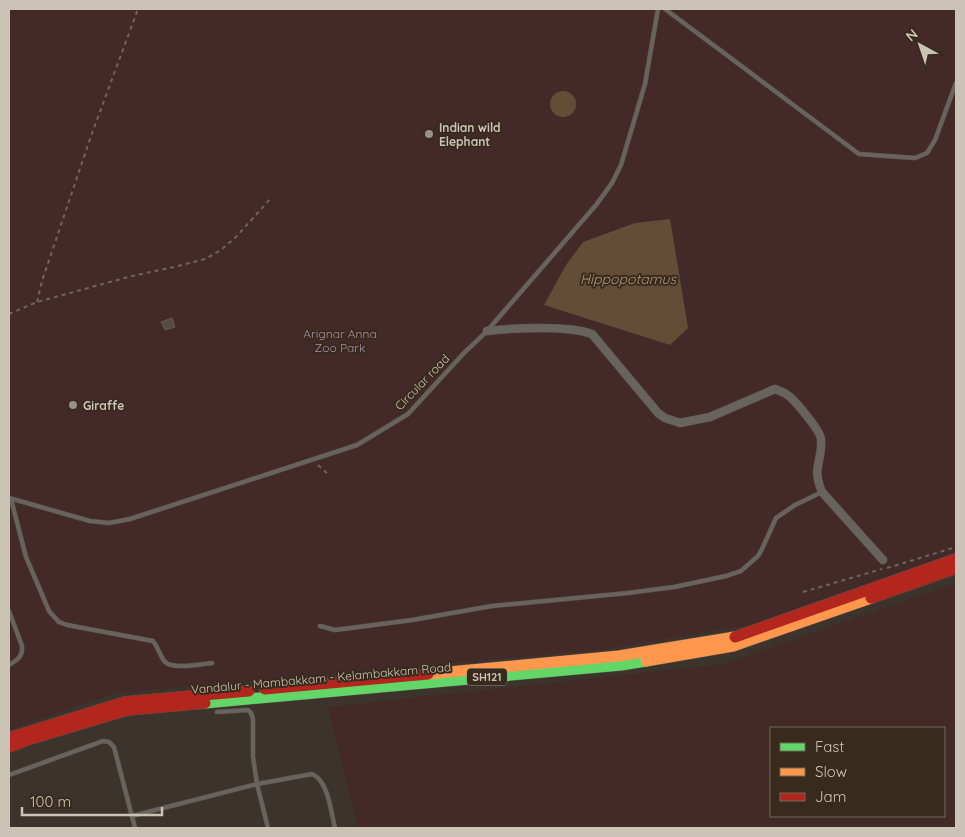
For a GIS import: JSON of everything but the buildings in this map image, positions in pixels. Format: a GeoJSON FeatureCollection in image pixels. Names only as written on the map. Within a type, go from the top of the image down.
{"type":"FeatureCollection","features":[{"type":"Feature","properties":{"kind":"main road","name":"Vandalur - Mambakkam - Kelambakkam Road"},"geometry":{"type":"LineString","coordinates":[[9,747],[126,710],[620,661],[733,646],[956,567]]}},
{"type":"Feature","properties":{"kind":"main road","name":"Vandalur - Mambakkam - Kelambakkam Road"},"geometry":{"type":"LineString","coordinates":[[9,738],[125,702],[620,661]]}},
{"type":"Feature","properties":{"kind":"street"},"geometry":{"type":"LineString","coordinates":[[487,330],[515,328],[581,331],[592,334],[658,412],[664,418],[680,423],[710,417],[775,389],[783,391],[821,436],[816,469],[817,482],[822,492],[883,560]]}},
{"type":"Feature","properties":{"kind":"lane","name":"Circular road"},"geometry":{"type":"LineString","coordinates":[[10,498],[90,521],[109,523],[130,520],[357,446],[408,414],[487,330],[596,205],[612,183],[621,165],[645,84],[658,9]]}},
{"type":"Feature","properties":{"kind":"lane"},"geometry":{"type":"LineString","coordinates":[[665,9],[859,154],[915,158],[927,153],[935,140],[956,83]]}},
{"type":"Feature","properties":{"kind":"lane"},"geometry":{"type":"LineString","coordinates":[[320,626],[335,630],[412,620],[492,606],[674,587],[726,576],[740,571],[758,556],[776,518],[795,505],[822,492]]}},
{"type":"Feature","properties":{"kind":"lane"},"geometry":{"type":"LineString","coordinates":[[10,498],[26,557],[49,611],[59,622],[153,641],[164,661],[169,664],[177,666],[212,663]]}},
{"type":"Feature","properties":{"kind":"lane"},"geometry":{"type":"LineString","coordinates":[[9,612],[22,646],[22,652],[17,660],[9,665]]}},
{"type":"Feature","properties":{"kind":"lane"},"geometry":{"type":"LineString","coordinates":[[217,712],[248,710],[252,713],[253,757],[257,784],[268,828]]}},
{"type":"Feature","properties":{"kind":"lane"},"geometry":{"type":"LineString","coordinates":[[9,775],[103,741],[109,742],[114,747],[135,828]]}},
{"type":"Feature","properties":{"kind":"lane"},"geometry":{"type":"LineString","coordinates":[[132,816],[257,784],[312,774],[320,778],[324,785],[335,828]]}},
{"type":"Feature","properties":{"kind":"path"},"geometry":{"type":"LineString","coordinates":[[37,302],[42,281],[91,136],[138,9]]}},
{"type":"Feature","properties":{"kind":"path"},"geometry":{"type":"LineString","coordinates":[[9,314],[37,302],[132,276],[205,259],[221,250],[270,199]]}},
{"type":"Feature","properties":{"kind":"path"},"geometry":{"type":"LineString","coordinates":[[312,460],[329,475]]}},
{"type":"Feature","properties":{"kind":"path"},"geometry":{"type":"LineString","coordinates":[[803,592],[956,547]]}},
{"type":"Feature","properties":{"kind":"green space","name":"Arignar Anna Zoo Park"},"geometry":{"type":"Polygon","coordinates":[[[9,9],[956,9],[956,555],[771,621],[600,650],[116,693],[9,730],[9,9]]]}},
{"type":"Feature","properties":{"kind":"green space"},"geometry":{"type":"Polygon","coordinates":[[[956,583],[956,828],[358,828],[328,707],[724,664],[956,583]]]}},
{"type":"Feature","properties":{"kind":"water"},"geometry":{"type":"Polygon","coordinates":[[[563,91],[572,95],[576,104],[572,113],[563,117],[554,113],[550,104],[554,95],[563,91]]]}},
{"type":"Feature","properties":{"kind":"water","name":"Hippopotamus"},"geometry":{"type":"Polygon","coordinates":[[[670,219],[688,328],[670,345],[544,305],[566,265],[583,242],[635,223],[670,219]]]}},
{"type":"Feature","properties":{"kind":"traffic: fast"},"geometry":{"type":"LineString","coordinates":[[205,703],[621,665],[646,661]]}},
{"type":"Feature","properties":{"kind":"traffic: slow"},"geometry":{"type":"LineString","coordinates":[[646,661],[733,646],[871,598]]}},
{"type":"Feature","properties":{"kind":"traffic: slow"},"geometry":{"type":"LineString","coordinates":[[428,674],[619,656],[735,637]]}},
{"type":"Feature","properties":{"kind":"traffic: jam"},"geometry":{"type":"LineString","coordinates":[[735,637],[956,559]]}},
{"type":"Feature","properties":{"kind":"traffic: jam"},"geometry":{"type":"LineString","coordinates":[[871,598],[956,568]]}},
{"type":"Feature","properties":{"kind":"traffic: jam"},"geometry":{"type":"LineString","coordinates":[[265,689],[428,674]]}},
{"type":"Feature","properties":{"kind":"traffic: jam"},"geometry":{"type":"LineString","coordinates":[[9,738],[125,702],[249,691]]}},
{"type":"Feature","properties":{"kind":"traffic: jam"},"geometry":{"type":"LineString","coordinates":[[9,747],[127,710],[205,703]]}},
{"type":"Feature","properties":{"kind":"place","name":"Indian wild Elephant"},"geometry":{"type":"Point","coordinates":[429,134]}},
{"type":"Feature","properties":{"kind":"place","name":"Giraffe"},"geometry":{"type":"Point","coordinates":[73,405]}}]}
